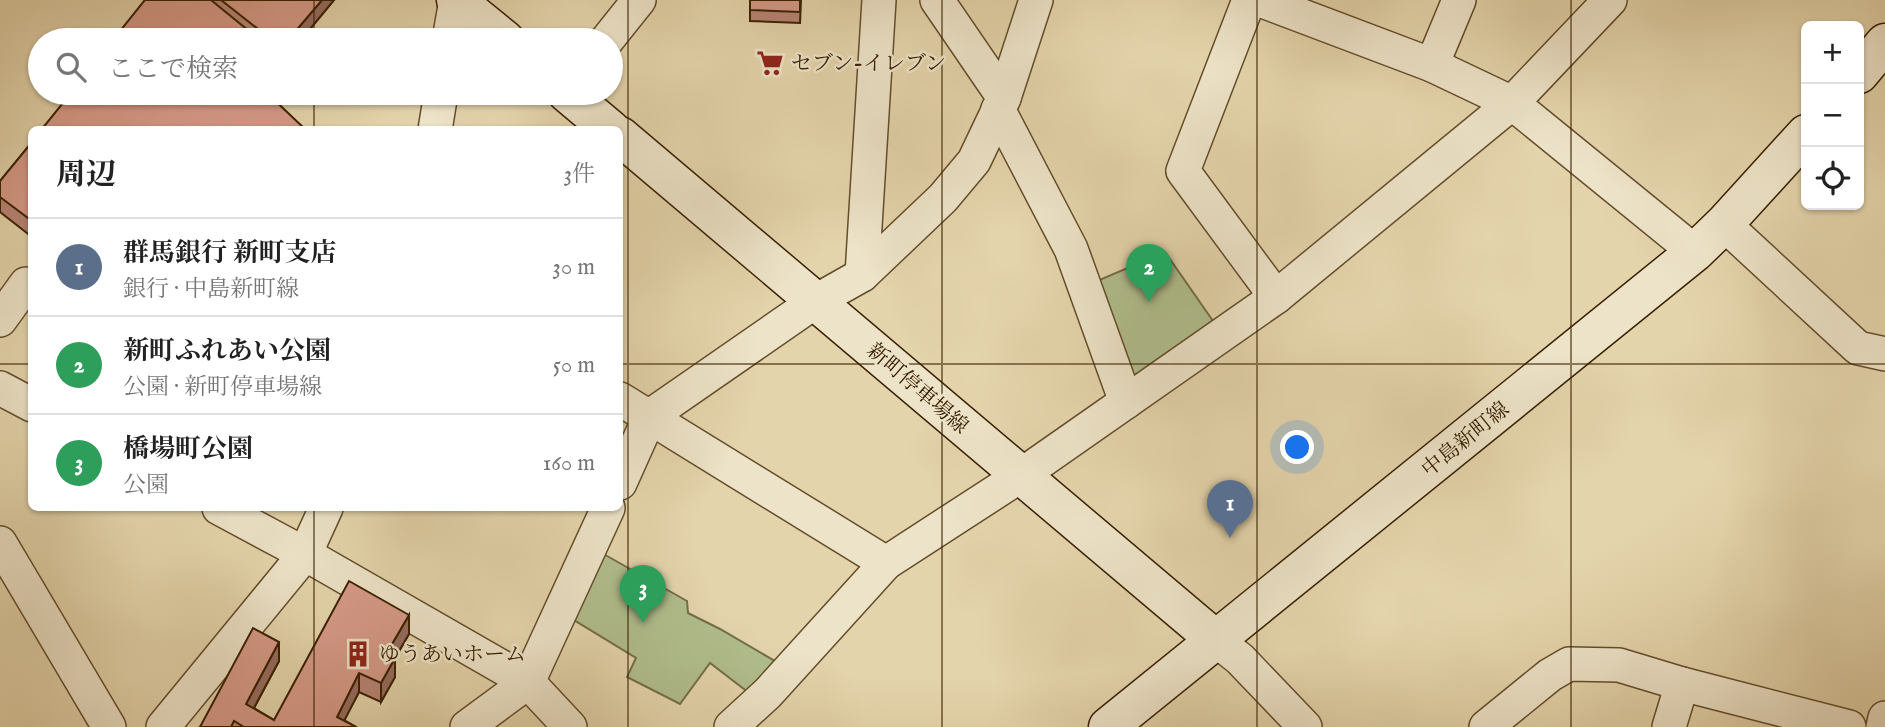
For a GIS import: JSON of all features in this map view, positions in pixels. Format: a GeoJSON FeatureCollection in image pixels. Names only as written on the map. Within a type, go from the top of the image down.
{"type":"FeatureCollection","features":[{"type":"Feature","properties":{"kind":"main road"},"geometry":{"type":"LineString","coordinates":[[456,0],[490,28]]}},
{"type":"Feature","properties":{"kind":"main road"},"geometry":{"type":"LineString","coordinates":[[1864,68],[1885,43]]}},
{"type":"Feature","properties":{"kind":"main road"},"geometry":{"type":"LineString","coordinates":[[581,105],[606,126]]}},
{"type":"Feature","properties":{"kind":"main road","name":"新町停車場線"},"geometry":{"type":"LineString","coordinates":[[623,139],[1216,640]]}},
{"type":"Feature","properties":{"kind":"main road","name":"中島新町線"},"geometry":{"type":"LineString","coordinates":[[1108,727],[1695,252],[1801,139]]}},
{"type":"Feature","properties":{"kind":"street"},"geometry":{"type":"LineString","coordinates":[[451,28],[456,0]]}},
{"type":"Feature","properties":{"kind":"street"},"geometry":{"type":"LineString","coordinates":[[617,28],[639,0]]}},
{"type":"Feature","properties":{"kind":"street"},"geometry":{"type":"LineString","coordinates":[[862,275],[879,0]]}},
{"type":"Feature","properties":{"kind":"street"},"geometry":{"type":"LineString","coordinates":[[937,0],[1001,104],[1071,248],[1126,402]]}},
{"type":"Feature","properties":{"kind":"street"},"geometry":{"type":"LineString","coordinates":[[623,476],[650,416],[816,301],[862,275],[943,198],[974,161],[1001,104],[1036,0]]}},
{"type":"Feature","properties":{"kind":"street"},"geometry":{"type":"LineString","coordinates":[[1249,0],[1183,171],[1276,297]]}},
{"type":"Feature","properties":{"kind":"street"},"geometry":{"type":"LineString","coordinates":[[1259,0],[1432,65],[1512,103],[1695,252]]}},
{"type":"Feature","properties":{"kind":"street"},"geometry":{"type":"LineString","coordinates":[[1432,65],[1459,0]]}},
{"type":"Feature","properties":{"kind":"street"},"geometry":{"type":"LineString","coordinates":[[731,727],[768,693],[886,563],[1020,476],[1276,297],[1512,103],[1610,0]]}},
{"type":"Feature","properties":{"kind":"street"},"geometry":{"type":"LineString","coordinates":[[436,126],[439,105]]}},
{"type":"Feature","properties":{"kind":"street"},"geometry":{"type":"LineString","coordinates":[[1724,224],[1858,348],[1885,354]]}},
{"type":"Feature","properties":{"kind":"street"},"geometry":{"type":"LineString","coordinates":[[0,320],[26,284],[28,285]]}},
{"type":"Feature","properties":{"kind":"street"},"geometry":{"type":"LineString","coordinates":[[0,388],[28,403]]}},
{"type":"Feature","properties":{"kind":"street"},"geometry":{"type":"LineString","coordinates":[[623,401],[886,563]]}},
{"type":"Feature","properties":{"kind":"street"},"geometry":{"type":"LineString","coordinates":[[225,511],[528,682],[569,727]]}},
{"type":"Feature","properties":{"kind":"street"},"geometry":{"type":"LineString","coordinates":[[163,727],[305,554],[325,511]]}},
{"type":"Feature","properties":{"kind":"street"},"geometry":{"type":"LineString","coordinates":[[467,727],[528,682],[607,511]]}},
{"type":"Feature","properties":{"kind":"street"},"geometry":{"type":"LineString","coordinates":[[4,559],[109,727]]}},
{"type":"Feature","properties":{"kind":"street"},"geometry":{"type":"LineString","coordinates":[[1216,640],[1240,659],[1305,727]]}},
{"type":"Feature","properties":{"kind":"street"},"geometry":{"type":"LineString","coordinates":[[1486,727],[1550,675],[1569,664],[1619,665],[1849,727]]}},
{"type":"Feature","properties":{"kind":"street"},"geometry":{"type":"LineString","coordinates":[[1669,727],[1682,684]]}},
{"type":"Feature","properties":{"kind":"street"},"geometry":{"type":"LineString","coordinates":[[1883,727],[1885,718]]}},
{"type":"Feature","properties":{"kind":"green space"},"geometry":{"type":"Polygon","coordinates":[[[1165,252],[1213,321],[1138,378],[1125,376],[1090,284],[1165,252]]]}},
{"type":"Feature","properties":{"kind":"green space"},"geometry":{"type":"Polygon","coordinates":[[[600,552],[687,601],[688,613],[780,664],[749,693],[710,663],[680,704],[627,677],[636,658],[569,617],[600,552]]]}},
{"type":"Feature","properties":{"kind":"building"},"geometry":{"type":"Polygon","coordinates":[[[145,0],[211,0],[245,28],[123,28],[145,0]]]}},
{"type":"Feature","properties":{"kind":"building"},"geometry":{"type":"Polygon","coordinates":[[[221,0],[322,0],[298,28],[257,28],[221,0]]]}},
{"type":"Feature","properties":{"kind":"building"},"geometry":{"type":"Polygon","coordinates":[[[750,0],[800,0],[800,12],[750,10],[750,0]]]}},
{"type":"Feature","properties":{"kind":"building"},"geometry":{"type":"Polygon","coordinates":[[[61,105],[280,105],[302,126],[44,126],[61,105]]]}},
{"type":"Feature","properties":{"kind":"building"},"geometry":{"type":"Polygon","coordinates":[[[28,147],[28,218],[0,197],[0,181],[28,147]]]}},
{"type":"Feature","properties":{"kind":"building"},"geometry":{"type":"Polygon","coordinates":[[[349,581],[409,615],[385,656],[395,658],[381,683],[359,673],[337,717],[356,727],[244,727],[234,721],[231,727],[200,727],[253,628],[279,642],[246,704],[274,720],[349,581]]]}},
{"type":"Feature","properties":{"kind":"place","name":"セブン-イレブン"},"geometry":{"type":"Point","coordinates":[770,63]}},
{"type":"Feature","properties":{"kind":"place","name":"新町ふれあい公園"},"geometry":{"type":"Point","coordinates":[1149,302]}},
{"type":"Feature","properties":{"kind":"place","name":"群馬銀行 新町支店"},"geometry":{"type":"Point","coordinates":[1230,538]}},
{"type":"Feature","properties":{"kind":"place","name":"橋場町公園"},"geometry":{"type":"Point","coordinates":[643,623]}},
{"type":"Feature","properties":{"kind":"place","name":"ゆうあいホーム"},"geometry":{"type":"Point","coordinates":[358,654]}}]}
